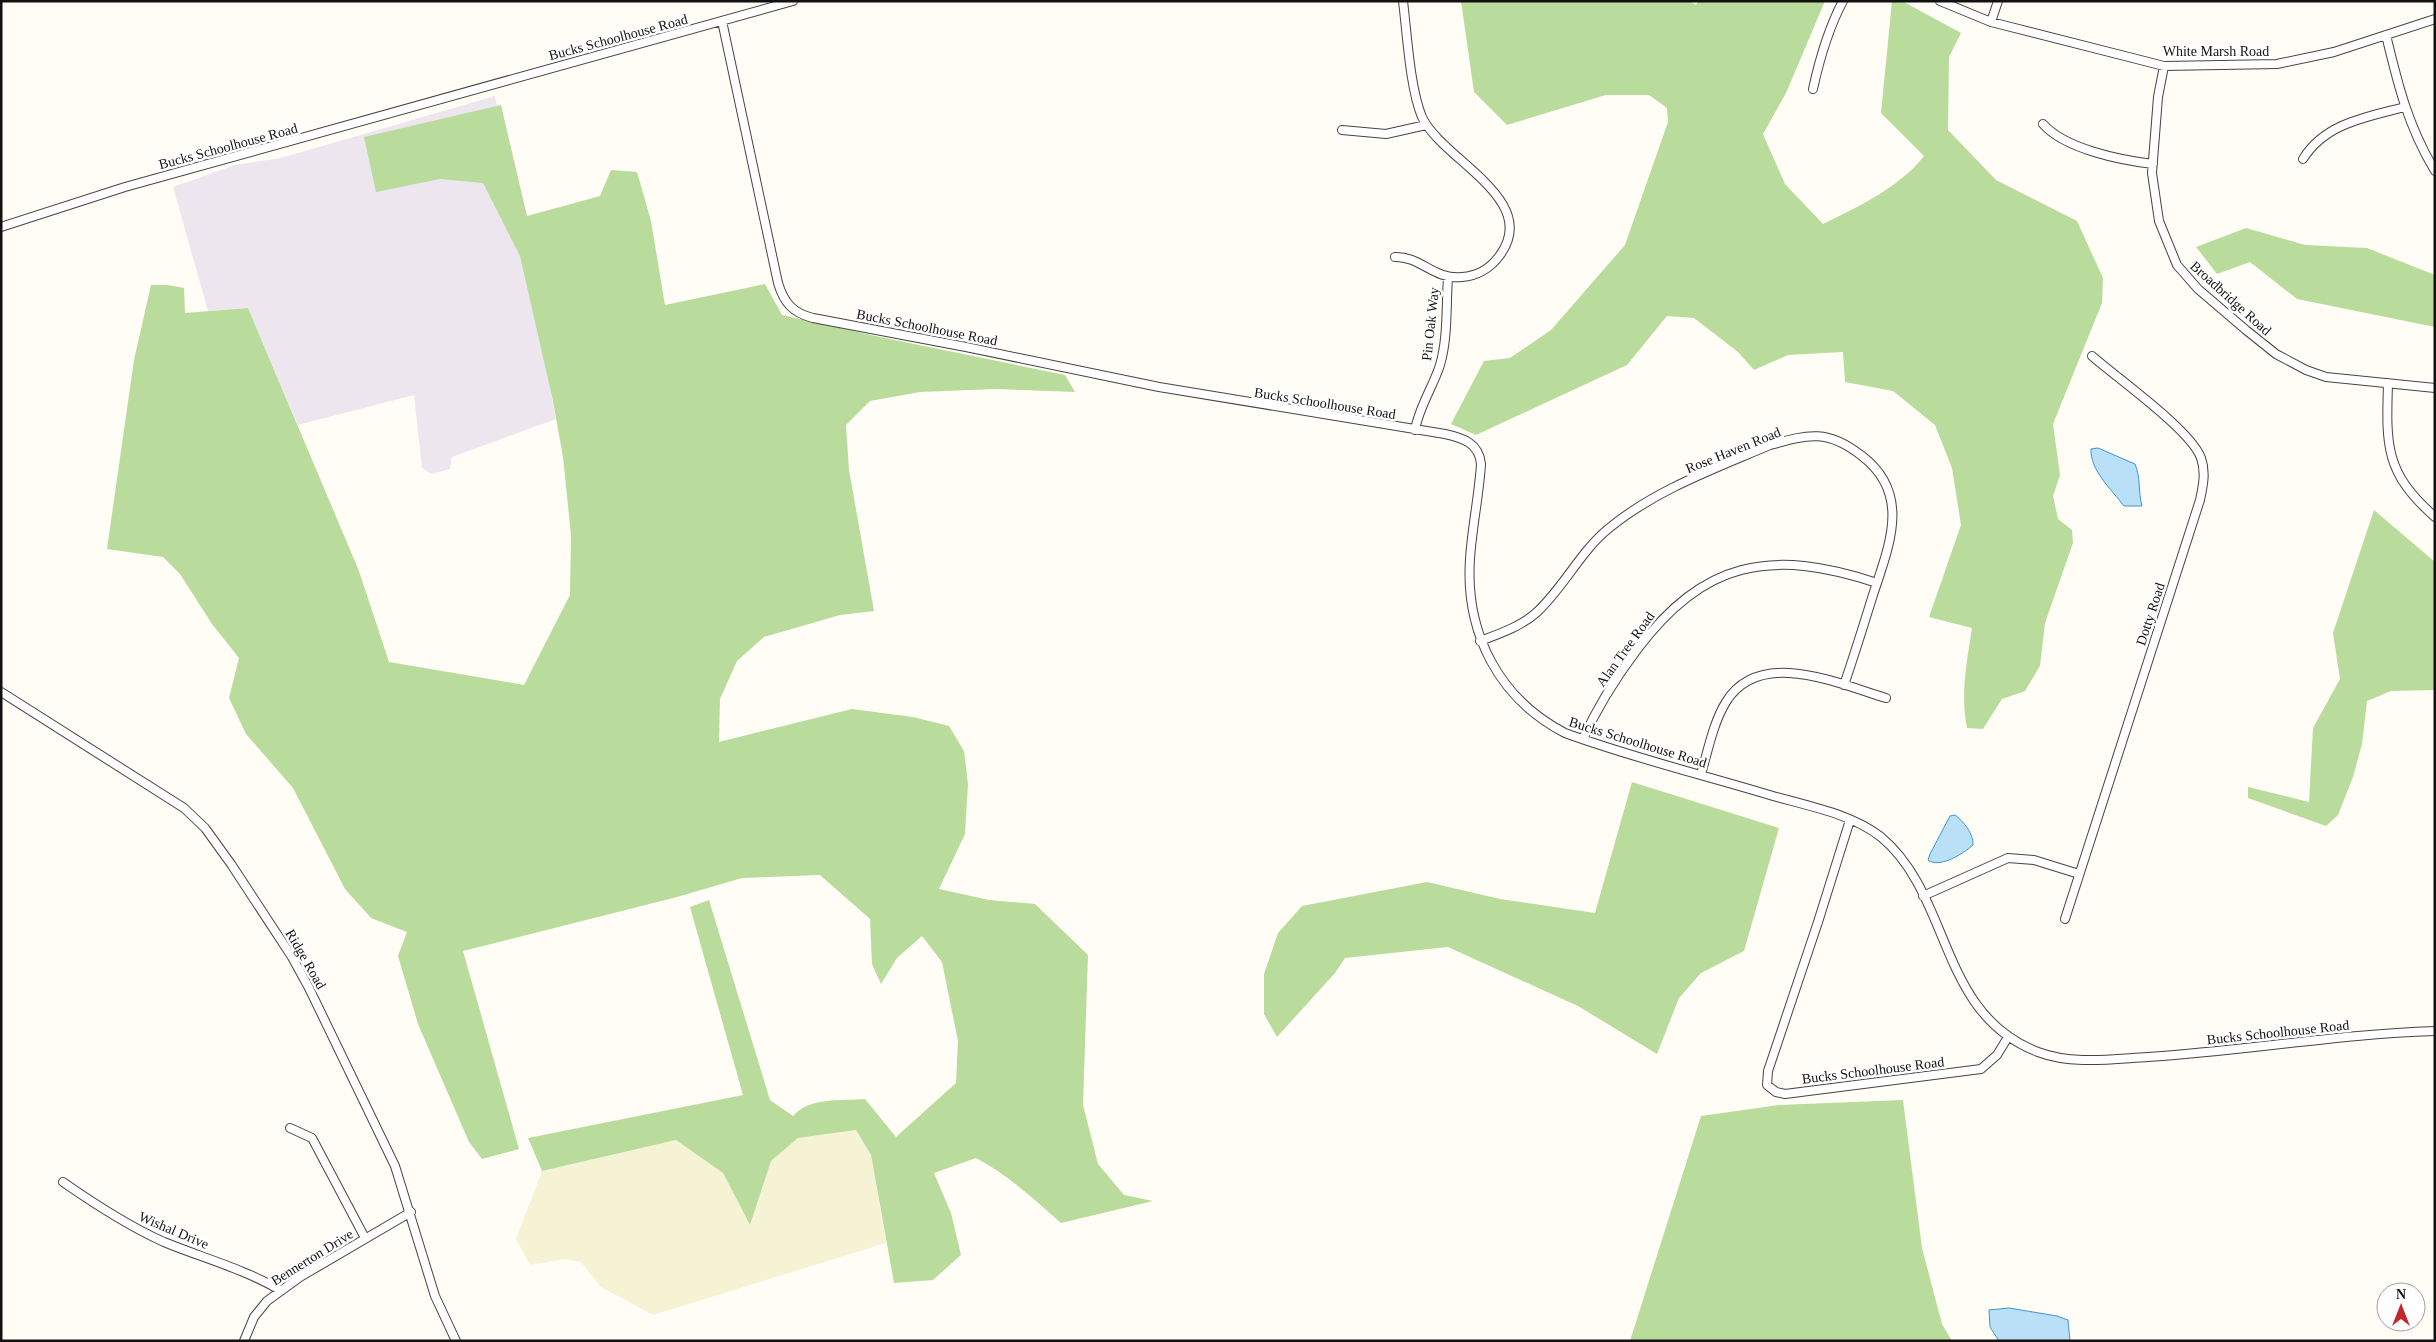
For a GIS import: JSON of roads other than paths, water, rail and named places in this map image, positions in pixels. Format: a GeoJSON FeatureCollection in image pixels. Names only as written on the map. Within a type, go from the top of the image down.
{"type":"FeatureCollection","features":[{"type":"Feature","properties":{"kind":"street"},"geometry":{"type":"LineString","coordinates":[[722,21],[794,1]]}},
{"type":"Feature","properties":{"kind":"street"},"geometry":{"type":"LineString","coordinates":[[1395,257],[1408,256],[1431,271],[1448,277],[1469,276],[1489,267],[1504,250],[1508,235],[1508,219],[1502,201],[1494,190],[1448,150],[1426,125],[1416,98],[1402,1]]}},
{"type":"Feature","properties":{"kind":"street"},"geometry":{"type":"LineString","coordinates":[[1813,89],[1820,57],[1831,23],[1843,1]]}},
{"type":"Feature","properties":{"kind":"street","name":"White Marsh Road"},"geometry":{"type":"LineString","coordinates":[[1940,1],[1991,22],[2164,66],[2277,64],[2334,52],[2435,19]]}},
{"type":"Feature","properties":{"kind":"street"},"geometry":{"type":"LineString","coordinates":[[1991,22],[1998,1]]}},
{"type":"Feature","properties":{"kind":"street","name":"Bucks Schoolhouse Road"},"geometry":{"type":"LineString","coordinates":[[1,227],[125,187],[722,21],[778,283],[786,303],[797,313],[813,318],[966,346],[1159,387],[1464,439],[1474,445],[1481,459],[1469,580],[1472,612],[1480,641],[1498,674],[1524,705],[1552,726],[1582,739],[1850,820],[1872,830],[1889,845],[1905,865],[1922,896],[1967,991],[1980,1011],[2008,1037],[2049,1056],[2098,1060],[2197,1053],[2435,1030]]}},
{"type":"Feature","properties":{"kind":"street"},"geometry":{"type":"LineString","coordinates":[[2386,35],[2405,107],[2418,141],[2435,171]]}},
{"type":"Feature","properties":{"kind":"street","name":"Broadbridge Road"},"geometry":{"type":"LineString","coordinates":[[2164,66],[2158,97],[2152,174],[2159,221],[2177,264],[2198,289],[2276,354],[2306,370],[2326,377],[2435,388]]}},
{"type":"Feature","properties":{"kind":"street"},"geometry":{"type":"LineString","coordinates":[[2303,159],[2311,146],[2342,124],[2405,107]]}},
{"type":"Feature","properties":{"kind":"street"},"geometry":{"type":"LineString","coordinates":[[2043,124],[2052,135],[2103,154],[2128,161],[2153,164]]}},
{"type":"Feature","properties":{"kind":"street"},"geometry":{"type":"LineString","coordinates":[[1342,130],[1386,134],[1426,125]]}},
{"type":"Feature","properties":{"kind":"street","name":"Pin Oak Way"},"geometry":{"type":"LineString","coordinates":[[1415,430],[1417,419],[1440,363],[1445,333],[1448,277]]}},
{"type":"Feature","properties":{"kind":"street","name":"Dotty Road"},"geometry":{"type":"LineString","coordinates":[[2065,919],[2200,500],[2204,477],[2202,458],[2190,438],[2092,356]]}},
{"type":"Feature","properties":{"kind":"street"},"geometry":{"type":"LineString","coordinates":[[2388,383],[2389,445],[2397,474],[2416,501],[2435,517]]}},
{"type":"Feature","properties":{"kind":"street","name":"Rose Haven Road"},"geometry":{"type":"LineString","coordinates":[[1480,641],[1507,630],[1536,614],[1556,591],[1590,545],[1631,510],[1657,495],[1770,446],[1807,437],[1836,439],[1848,445],[1871,462],[1887,485],[1891,499],[1892,530],[1877,584],[1844,685]]}},
{"type":"Feature","properties":{"kind":"street","name":"Alan Tree Road"},"geometry":{"type":"LineString","coordinates":[[1582,739],[1595,712],[1652,628],[1682,599],[1713,580],[1739,571],[1779,565],[1828,570],[1877,584]]}},
{"type":"Feature","properties":{"kind":"street"},"geometry":{"type":"LineString","coordinates":[[1701,774],[1721,711],[1727,700],[1744,684],[1768,673],[1789,672],[1844,685],[1886,698]]}},
{"type":"Feature","properties":{"kind":"street","name":"Ridge Road"},"geometry":{"type":"LineString","coordinates":[[1,692],[170,798],[205,828],[288,951],[309,988],[395,1166],[411,1212],[435,1296],[456,1341]]}},
{"type":"Feature","properties":{"kind":"street","name":"Bucks Schoolhouse Road"},"geometry":{"type":"LineString","coordinates":[[1850,820],[1768,1071],[1767,1085],[1776,1092],[1785,1094],[1975,1070],[1986,1065],[1997,1056],[2008,1037]]}},
{"type":"Feature","properties":{"kind":"street"},"geometry":{"type":"LineString","coordinates":[[1922,896],[2008,858],[2034,860],[2079,874]]}},
{"type":"Feature","properties":{"kind":"street"},"geometry":{"type":"LineString","coordinates":[[290,1128],[312,1138],[365,1238]]}},
{"type":"Feature","properties":{"kind":"street","name":"Wishal Drive"},"geometry":{"type":"LineString","coordinates":[[63,1182],[134,1228],[164,1242],[263,1280],[280,1290]]}},
{"type":"Feature","properties":{"kind":"street","name":"Bennerton Drive"},"geometry":{"type":"LineString","coordinates":[[244,1341],[260,1308],[280,1290],[411,1212]]}},
{"type":"Feature","properties":{"kind":"water"},"geometry":{"type":"Polygon","coordinates":[[[2098,448],[2135,464],[2142,506],[2124,506],[2108,486],[2098,472],[2092,457],[2091,449],[2098,448]]]}},
{"type":"Feature","properties":{"kind":"water"},"geometry":{"type":"Polygon","coordinates":[[[1955,815],[1967,828],[1972,837],[1973,845],[1952,859],[1939,863],[1928,860],[1950,816],[1955,815]]]}},
{"type":"Feature","properties":{"kind":"water"},"geometry":{"type":"Polygon","coordinates":[[[2009,1308],[2057,1316],[2068,1320],[2070,1341],[1999,1341],[1990,1327],[1989,1310],[2009,1308]]]}}]}
